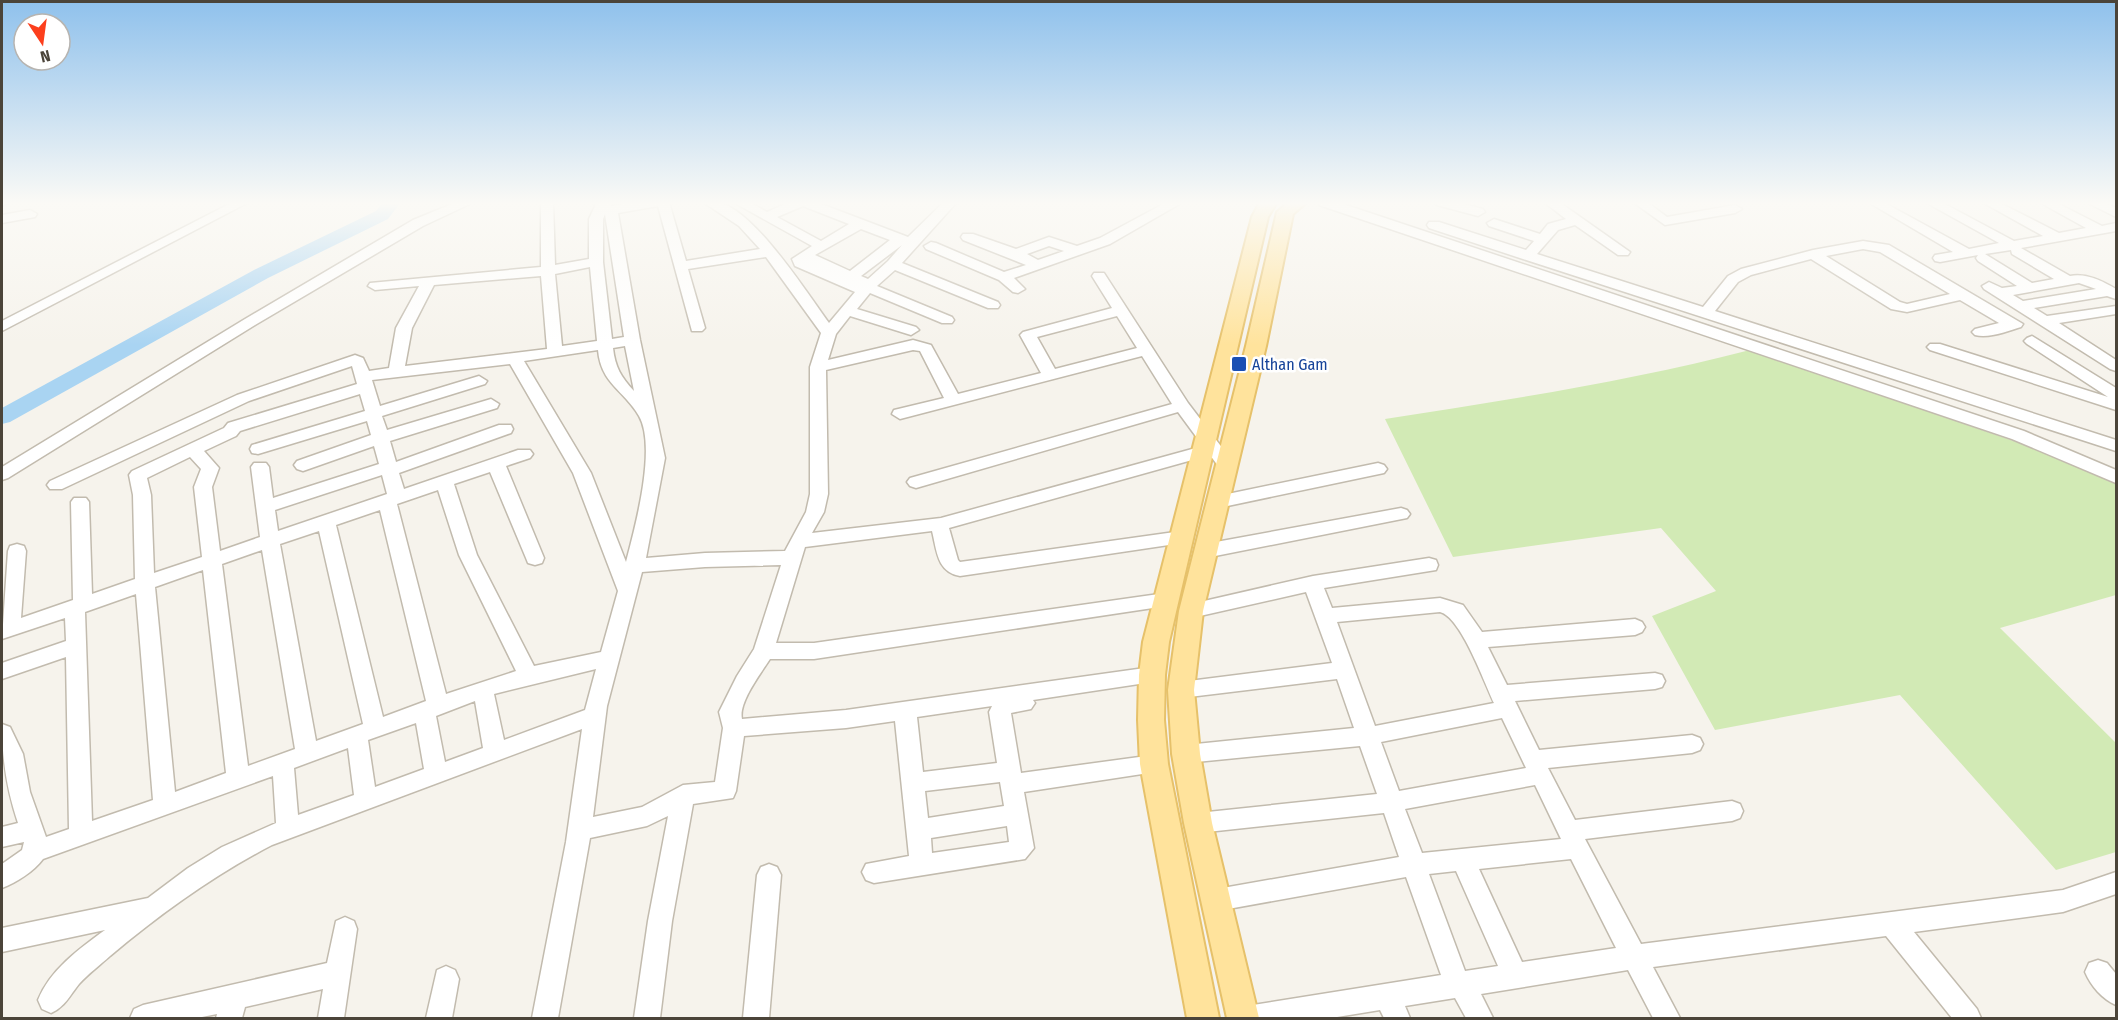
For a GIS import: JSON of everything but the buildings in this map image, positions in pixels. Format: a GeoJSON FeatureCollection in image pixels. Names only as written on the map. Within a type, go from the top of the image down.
{"type":"FeatureCollection","features":[{"type":"Feature","properties":{"kind":"main road"},"geometry":{"type":"LineString","coordinates":[[1203,1018],[1154,764],[1151,720],[1152,675],[1156,642],[1166,600],[1253,250]]}},
{"type":"Feature","properties":{"kind":"main road"},"geometry":{"type":"LineString","coordinates":[[1243,1018],[1198,823],[1186,754],[1181,690],[1191,611],[1256,346],[1277,250]]}},
{"type":"Feature","properties":{"kind":"street"},"geometry":{"type":"LineString","coordinates":[[2,327],[151,250]]}},
{"type":"Feature","properties":{"kind":"street"},"geometry":{"type":"LineString","coordinates":[[2,474],[373,250]]}},
{"type":"Feature","properties":{"kind":"street"},"geometry":{"type":"LineString","coordinates":[[548,250],[555,352]]}},
{"type":"Feature","properties":{"kind":"street"},"geometry":{"type":"LineString","coordinates":[[596,250],[604,344],[610,371],[647,415]]}},
{"type":"Feature","properties":{"kind":"street"},"geometry":{"type":"LineString","coordinates":[[545,1018],[580,830],[594,716],[634,566],[656,458],[615,250]]}},
{"type":"Feature","properties":{"kind":"street"},"geometry":{"type":"LineString","coordinates":[[676,250],[697,328]]}},
{"type":"Feature","properties":{"kind":"street"},"geometry":{"type":"LineString","coordinates":[[768,250],[829,333]]}},
{"type":"Feature","properties":{"kind":"street"},"geometry":{"type":"LineString","coordinates":[[815,250],[798,261],[947,320]]}},
{"type":"Feature","properties":{"kind":"street"},"geometry":{"type":"LineString","coordinates":[[580,830],[647,816],[683,795],[725,791],[734,728],[730,712],[744,682],[764,651],[795,550],[815,513],[819,494],[818,367],[829,333],[848,310],[859,284],[895,250]]}},
{"type":"Feature","properties":{"kind":"street"},"geometry":{"type":"LineString","coordinates":[[859,284],[893,264],[900,250]]}},
{"type":"Feature","properties":{"kind":"street"},"geometry":{"type":"LineString","coordinates":[[939,250],[1004,277],[1018,289]]}},
{"type":"Feature","properties":{"kind":"street"},"geometry":{"type":"LineString","coordinates":[[1004,250],[1037,265]]}},
{"type":"Feature","properties":{"kind":"street"},"geometry":{"type":"LineString","coordinates":[[1016,254],[1027,250]]}},
{"type":"Feature","properties":{"kind":"street"},"geometry":{"type":"LineString","coordinates":[[1073,250],[1077,251]]}},
{"type":"Feature","properties":{"kind":"street"},"geometry":{"type":"LineString","coordinates":[[1004,277],[1081,250]]}},
{"type":"Feature","properties":{"kind":"street"},"geometry":{"type":"LineString","coordinates":[[1466,250],[2018,435],[2096,466],[2116,477]]}},
{"type":"Feature","properties":{"kind":"street"},"geometry":{"type":"LineString","coordinates":[[1509,250],[2116,446]]}},
{"type":"Feature","properties":{"kind":"street"},"geometry":{"type":"LineString","coordinates":[[1528,256],[1534,250]]}},
{"type":"Feature","properties":{"kind":"street"},"geometry":{"type":"LineString","coordinates":[[1620,250],[1623,252]]}},
{"type":"Feature","properties":{"kind":"street"},"geometry":{"type":"LineString","coordinates":[[1707,312],[1739,275],[1813,254],[1837,250]]}},
{"type":"Feature","properties":{"kind":"street"},"geometry":{"type":"LineString","coordinates":[[1885,250],[2012,325]]}},
{"type":"Feature","properties":{"kind":"street"},"geometry":{"type":"LineString","coordinates":[[1960,250],[1966,253]]}},
{"type":"Feature","properties":{"kind":"street"},"geometry":{"type":"LineString","coordinates":[[1940,258],[2008,250]]}},
{"type":"Feature","properties":{"kind":"street"},"geometry":{"type":"LineString","coordinates":[[2017,250],[2066,280]]}},
{"type":"Feature","properties":{"kind":"street"},"geometry":{"type":"LineString","coordinates":[[681,266],[770,252]]}},
{"type":"Feature","properties":{"kind":"street"},"geometry":{"type":"LineString","coordinates":[[1813,254],[1891,303],[1903,308],[1964,295]]}},
{"type":"Feature","properties":{"kind":"street"},"geometry":{"type":"LineString","coordinates":[[1983,258],[2029,287]]}},
{"type":"Feature","properties":{"kind":"street"},"geometry":{"type":"LineString","coordinates":[[375,286],[548,271],[596,262]]}},
{"type":"Feature","properties":{"kind":"street"},"geometry":{"type":"LineString","coordinates":[[893,264],[993,305]]}},
{"type":"Feature","properties":{"kind":"street"},"geometry":{"type":"LineString","coordinates":[[1099,276],[1205,445],[1227,466]]}},
{"type":"Feature","properties":{"kind":"street"},"geometry":{"type":"LineString","coordinates":[[2113,293],[2090,280],[2066,280],[2029,287],[1995,289],[2116,366]]}},
{"type":"Feature","properties":{"kind":"street"},"geometry":{"type":"LineString","coordinates":[[396,372],[404,328],[429,282]]}},
{"type":"Feature","properties":{"kind":"street"},"geometry":{"type":"LineString","coordinates":[[2022,306],[2113,293]]}},
{"type":"Feature","properties":{"kind":"street"},"geometry":{"type":"LineString","coordinates":[[848,310],[911,330]]}},
{"type":"Feature","properties":{"kind":"street"},"geometry":{"type":"LineString","coordinates":[[1050,375],[1028,335],[1120,310]]}},
{"type":"Feature","properties":{"kind":"street"},"geometry":{"type":"LineString","coordinates":[[1980,332],[2012,325],[2116,310]]}},
{"type":"Feature","properties":{"kind":"street"},"geometry":{"type":"LineString","coordinates":[[165,806],[145,583],[142,495],[138,475],[230,432],[234,427],[396,372],[514,358],[632,340]]}},
{"type":"Feature","properties":{"kind":"street"},"geometry":{"type":"LineString","coordinates":[[2032,340],[2116,394]]}},
{"type":"Feature","properties":{"kind":"street"},"geometry":{"type":"LineString","coordinates":[[818,367],[913,345],[922,346],[926,348],[953,400]]}},
{"type":"Feature","properties":{"kind":"street"},"geometry":{"type":"LineString","coordinates":[[1935,348],[2116,405]]}},
{"type":"Feature","properties":{"kind":"street"},"geometry":{"type":"LineString","coordinates":[[900,414],[1147,350]]}},
{"type":"Feature","properties":{"kind":"street"},"geometry":{"type":"LineString","coordinates":[[514,358],[582,473],[627,590]]}},
{"type":"Feature","properties":{"kind":"street"},"geometry":{"type":"LineString","coordinates":[[56,485],[266,389],[351,360],[358,361],[389,468],[392,499],[431,708],[436,774]]}},
{"type":"Feature","properties":{"kind":"street"},"geometry":{"type":"LineString","coordinates":[[307,754],[270,541],[259,458],[373,412],[479,381]]}},
{"type":"Feature","properties":{"kind":"street"},"geometry":{"type":"LineString","coordinates":[[303,465],[380,438],[491,404]]}},
{"type":"Feature","properties":{"kind":"street"},"geometry":{"type":"LineString","coordinates":[[916,482],[1182,406]]}},
{"type":"Feature","properties":{"kind":"street"},"geometry":{"type":"LineString","coordinates":[[266,507],[505,429]]}},
{"type":"Feature","properties":{"kind":"street"},"geometry":{"type":"LineString","coordinates":[[634,566],[795,550],[939,524],[1205,445]]}},
{"type":"Feature","properties":{"kind":"street"},"geometry":{"type":"LineString","coordinates":[[192,449],[210,468],[203,487],[238,779]]}},
{"type":"Feature","properties":{"kind":"street"},"geometry":{"type":"LineString","coordinates":[[17,551],[6,631],[524,454]]}},
{"type":"Feature","properties":{"kind":"street"},"geometry":{"type":"LineString","coordinates":[[496,464],[535,558]]}},
{"type":"Feature","properties":{"kind":"street"},"geometry":{"type":"LineString","coordinates":[[1218,502],[1378,469]]}},
{"type":"Feature","properties":{"kind":"street"},"geometry":{"type":"LineString","coordinates":[[444,481],[468,555],[528,675]]}},
{"type":"Feature","properties":{"kind":"street"},"geometry":{"type":"LineString","coordinates":[[80,502],[79,606],[76,645],[81,836]]}},
{"type":"Feature","properties":{"kind":"street"},"geometry":{"type":"LineString","coordinates":[[1205,551],[1401,514]]}},
{"type":"Feature","properties":{"kind":"street"},"geometry":{"type":"LineString","coordinates":[[326,522],[366,732],[366,800]]}},
{"type":"Feature","properties":{"kind":"street"},"geometry":{"type":"LineString","coordinates":[[939,524],[949,562],[954,568],[960,569],[1182,537]]}},
{"type":"Feature","properties":{"kind":"street"},"geometry":{"type":"LineString","coordinates":[[1191,611],[1313,583],[1430,565]]}},
{"type":"Feature","properties":{"kind":"street"},"geometry":{"type":"LineString","coordinates":[[1313,583],[1459,984],[1480,1018]]}},
{"type":"Feature","properties":{"kind":"street"},"geometry":{"type":"LineString","coordinates":[[764,651],[814,651],[1166,600]]}},
{"type":"Feature","properties":{"kind":"street"},"geometry":{"type":"LineString","coordinates":[[1325,616],[1448,605],[1457,610],[1573,840],[1667,1018]]}},
{"type":"Feature","properties":{"kind":"street"},"geometry":{"type":"LineString","coordinates":[[1474,640],[1635,627]]}},
{"type":"Feature","properties":{"kind":"street"},"geometry":{"type":"LineString","coordinates":[[2,671],[76,645]]}},
{"type":"Feature","properties":{"kind":"street"},"geometry":{"type":"LineString","coordinates":[[2,837],[34,840],[81,836],[483,689],[528,675],[609,658]]}},
{"type":"Feature","properties":{"kind":"street"},"geometry":{"type":"LineString","coordinates":[[1181,690],[1344,670]]}},
{"type":"Feature","properties":{"kind":"street"},"geometry":{"type":"LineString","coordinates":[[734,728],[838,720],[1152,675]]}},
{"type":"Feature","properties":{"kind":"street"},"geometry":{"type":"LineString","coordinates":[[1186,754],[1367,736],[1504,701],[1655,681]]}},
{"type":"Feature","properties":{"kind":"street"},"geometry":{"type":"LineString","coordinates":[[483,689],[495,752]]}},
{"type":"Feature","properties":{"kind":"street"},"geometry":{"type":"LineString","coordinates":[[874,872],[1017,852],[1022,844],[1000,709],[1073,696]]}},
{"type":"Feature","properties":{"kind":"street"},"geometry":{"type":"LineString","coordinates":[[905,710],[922,866]]}},
{"type":"Feature","properties":{"kind":"street"},"geometry":{"type":"LineString","coordinates":[[51,1000],[71,974],[196,876],[230,855],[288,829],[594,716]]}},
{"type":"Feature","properties":{"kind":"street"},"geometry":{"type":"LineString","coordinates":[[2,876],[30,858],[34,840],[10,794],[4,743]]}},
{"type":"Feature","properties":{"kind":"street"},"geometry":{"type":"LineString","coordinates":[[1198,823],[1391,802],[1537,768],[1692,744]]}},
{"type":"Feature","properties":{"kind":"street"},"geometry":{"type":"LineString","coordinates":[[283,763],[288,829]]}},
{"type":"Feature","properties":{"kind":"street"},"geometry":{"type":"LineString","coordinates":[[912,783],[1154,764]]}},
{"type":"Feature","properties":{"kind":"street"},"geometry":{"type":"LineString","coordinates":[[647,1018],[660,921],[683,795]]}},
{"type":"Feature","properties":{"kind":"street"},"geometry":{"type":"LineString","coordinates":[[1217,900],[1414,865],[1463,860],[1732,811]]}},
{"type":"Feature","properties":{"kind":"street"},"geometry":{"type":"LineString","coordinates":[[918,830],[1017,814]]}},
{"type":"Feature","properties":{"kind":"street"},"geometry":{"type":"LineString","coordinates":[[1463,860],[1515,975]]}},
{"type":"Feature","properties":{"kind":"street"},"geometry":{"type":"LineString","coordinates":[[756,1018],[769,875]]}},
{"type":"Feature","properties":{"kind":"street"},"geometry":{"type":"LineString","coordinates":[[1253,1018],[1392,1007],[1459,984],[1634,957],[2063,901],[2116,883]]}},
{"type":"Feature","properties":{"kind":"street"},"geometry":{"type":"LineString","coordinates":[[2,940],[154,908]]}},
{"type":"Feature","properties":{"kind":"street"},"geometry":{"type":"LineString","coordinates":[[1892,923],[1968,1018]]}},
{"type":"Feature","properties":{"kind":"street"},"geometry":{"type":"LineString","coordinates":[[331,1018],[345,929]]}},
{"type":"Feature","properties":{"kind":"street"},"geometry":{"type":"LineString","coordinates":[[2098,972],[2116,992]]}},
{"type":"Feature","properties":{"kind":"street"},"geometry":{"type":"LineString","coordinates":[[143,1018],[232,1008],[338,973]]}},
{"type":"Feature","properties":{"kind":"street"},"geometry":{"type":"LineString","coordinates":[[439,1018],[446,979]]}},
{"type":"Feature","properties":{"kind":"green space"},"geometry":{"type":"Polygon","coordinates":[[[1750,350],[2080,464],[2116,484],[2116,595],[2000,628],[2116,743],[2116,852],[2056,870],[1900,695],[1715,730],[1652,616],[1716,591],[1661,528],[1453,557],[1385,419],[1614,380],[1750,350]]]}},
{"type":"Feature","properties":{"kind":"waterway"},"geometry":{"type":"LineString","coordinates":[[2,417],[261,274],[311,250]]}},
{"type":"Feature","properties":{"kind":"place","name":"Althan Gam"},"geometry":{"type":"Point","coordinates":[1239,364]}}]}
